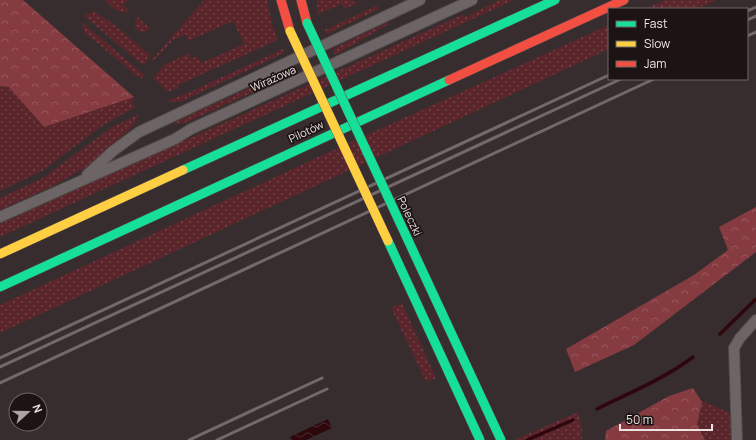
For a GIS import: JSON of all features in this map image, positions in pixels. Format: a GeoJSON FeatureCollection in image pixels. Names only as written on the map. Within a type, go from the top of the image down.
{"type":"FeatureCollection","features":[{"type":"Feature","properties":{"kind":"main road"},"geometry":{"type":"LineString","coordinates":[[281,0],[290,31],[480,440]]}},
{"type":"Feature","properties":{"kind":"main road","name":"Poleczki"},"geometry":{"type":"LineString","coordinates":[[301,0],[307,23],[501,440]]}},
{"type":"Feature","properties":{"kind":"main road","name":"Pilotów"},"geometry":{"type":"LineString","coordinates":[[0,254],[555,0]]}},
{"type":"Feature","properties":{"kind":"main road","name":"Pilotów"},"geometry":{"type":"LineString","coordinates":[[0,287],[624,0]]}},
{"type":"Feature","properties":{"kind":"street","name":"Wirażowa"},"geometry":{"type":"LineString","coordinates":[[85,178],[125,141],[145,129],[420,0]]}},
{"type":"Feature","properties":{"kind":"street","name":"Wirażowa"},"geometry":{"type":"LineString","coordinates":[[0,217],[175,139],[191,129],[472,0]]}},
{"type":"Feature","properties":{"kind":"street"},"geometry":{"type":"LineString","coordinates":[[737,440],[734,348],[740,338],[756,320]]}},
{"type":"Feature","properties":{"kind":"shaded area"},"geometry":{"type":"Polygon","coordinates":[[[105,0],[128,0],[123,5],[130,11],[119,11],[113,8],[105,0]]]}},
{"type":"Feature","properties":{"kind":"shaded area"},"geometry":{"type":"Polygon","coordinates":[[[204,0],[267,0],[272,24],[278,40],[178,85],[179,88],[168,92],[153,78],[164,65],[189,53],[191,59],[197,56],[201,63],[244,44],[233,21],[188,41],[186,34],[172,41],[153,62],[151,61],[204,0]]]}},
{"type":"Feature","properties":{"kind":"shaded area"},"geometry":{"type":"Polygon","coordinates":[[[317,0],[353,0],[355,3],[365,0],[344,9],[342,4],[318,14],[317,0]]]}},
{"type":"Feature","properties":{"kind":"shaded area"},"geometry":{"type":"Polygon","coordinates":[[[500,0],[514,0],[0,237],[0,224],[464,14],[465,17],[500,0]]]}},
{"type":"Feature","properties":{"kind":"shaded area"},"geometry":{"type":"Polygon","coordinates":[[[665,0],[717,0],[698,8],[647,8],[665,0]]]}},
{"type":"Feature","properties":{"kind":"shaded area"},"geometry":{"type":"Polygon","coordinates":[[[378,5],[377,10],[326,34],[325,30],[378,5]]]}},
{"type":"Feature","properties":{"kind":"shaded area"},"geometry":{"type":"Polygon","coordinates":[[[94,11],[116,26],[151,56],[144,64],[140,63],[84,16],[94,11]]]}},
{"type":"Feature","properties":{"kind":"shaded area"},"geometry":{"type":"Polygon","coordinates":[[[138,17],[150,28],[147,31],[140,32],[135,28],[135,21],[138,17]]]}},
{"type":"Feature","properties":{"kind":"shaded area"},"geometry":{"type":"Polygon","coordinates":[[[82,22],[144,75],[142,78],[138,77],[84,32],[82,22]]]}},
{"type":"Feature","properties":{"kind":"shaded area"},"geometry":{"type":"Polygon","coordinates":[[[388,22],[389,24],[335,55],[333,49],[388,22]]]}},
{"type":"Feature","properties":{"kind":"shaded area"},"geometry":{"type":"Polygon","coordinates":[[[608,25],[608,49],[0,333],[0,305],[329,152],[608,25]]]}},
{"type":"Feature","properties":{"kind":"shaded area"},"geometry":{"type":"Polygon","coordinates":[[[283,49],[284,53],[180,102],[167,101],[192,91],[283,49]]]}},
{"type":"Feature","properties":{"kind":"shaded area"},"geometry":{"type":"Polygon","coordinates":[[[293,68],[295,73],[185,123],[173,123],[293,68]]]}},
{"type":"Feature","properties":{"kind":"shaded area"},"geometry":{"type":"Polygon","coordinates":[[[0,86],[9,87],[44,127],[134,97],[132,102],[135,107],[102,126],[42,171],[0,191],[0,86]]]}},
{"type":"Feature","properties":{"kind":"shaded area"},"geometry":{"type":"Polygon","coordinates":[[[140,114],[133,126],[93,163],[55,185],[0,210],[0,198],[43,178],[112,127],[140,114]]]}},
{"type":"Feature","properties":{"kind":"shaded area"},"geometry":{"type":"Polygon","coordinates":[[[402,303],[436,378],[426,382],[391,308],[402,303]]]}},
{"type":"Feature","properties":{"kind":"shaded area"},"geometry":{"type":"Polygon","coordinates":[[[700,400],[730,413],[731,440],[705,440],[697,425],[702,403],[700,400]]]}},
{"type":"Feature","properties":{"kind":"shaded area"},"geometry":{"type":"Polygon","coordinates":[[[578,412],[582,427],[582,440],[514,440],[578,412]]]}},
{"type":"Feature","properties":{"kind":"green space"},"geometry":{"type":"Polygon","coordinates":[[[0,0],[23,0],[134,97],[44,127],[9,87],[0,86],[0,0]]]}},
{"type":"Feature","properties":{"kind":"green space"},"geometry":{"type":"Polygon","coordinates":[[[756,207],[756,252],[634,345],[575,372],[566,349],[694,275],[728,250],[719,227],[756,207]]]}},
{"type":"Feature","properties":{"kind":"green space"},"geometry":{"type":"Polygon","coordinates":[[[693,388],[702,402],[697,425],[705,440],[605,440],[606,431],[669,396],[693,388]]]}},
{"type":"Feature","properties":{"kind":"water"},"geometry":{"type":"Polygon","coordinates":[[[328,419],[332,428],[306,440],[292,440],[290,437],[328,419]]]}},
{"type":"Feature","properties":{"kind":"waterway"},"geometry":{"type":"LineString","coordinates":[[720,334],[756,299]]}},
{"type":"Feature","properties":{"kind":"waterway"},"geometry":{"type":"LineString","coordinates":[[597,409],[658,379],[693,357]]}},
{"type":"Feature","properties":{"kind":"waterway"},"geometry":{"type":"LineString","coordinates":[[527,440],[573,420]]}},
{"type":"Feature","properties":{"kind":"railway"},"geometry":{"type":"LineString","coordinates":[[748,11],[756,7]]}},
{"type":"Feature","properties":{"kind":"railway"},"geometry":{"type":"LineString","coordinates":[[748,20],[756,16]]}},
{"type":"Feature","properties":{"kind":"railway"},"geometry":{"type":"LineString","coordinates":[[748,36],[756,32]]}},
{"type":"Feature","properties":{"kind":"railway"},"geometry":{"type":"LineString","coordinates":[[0,358],[608,75]]}},
{"type":"Feature","properties":{"kind":"railway"},"geometry":{"type":"LineString","coordinates":[[0,367],[619,80]]}},
{"type":"Feature","properties":{"kind":"railway"},"geometry":{"type":"LineString","coordinates":[[0,383],[652,80]]}},
{"type":"Feature","properties":{"kind":"railway"},"geometry":{"type":"LineString","coordinates":[[189,440],[322,378]]}},
{"type":"Feature","properties":{"kind":"railway"},"geometry":{"type":"LineString","coordinates":[[217,440],[327,389]]}},
{"type":"Feature","properties":{"kind":"traffic: fast"},"geometry":{"type":"LineString","coordinates":[[183,170],[555,0]]}},
{"type":"Feature","properties":{"kind":"traffic: fast"},"geometry":{"type":"LineString","coordinates":[[307,23],[501,440]]}},
{"type":"Feature","properties":{"kind":"traffic: fast"},"geometry":{"type":"LineString","coordinates":[[0,287],[449,80]]}},
{"type":"Feature","properties":{"kind":"traffic: fast"},"geometry":{"type":"LineString","coordinates":[[388,241],[480,440]]}},
{"type":"Feature","properties":{"kind":"traffic: slow"},"geometry":{"type":"LineString","coordinates":[[290,31],[388,241]]}},
{"type":"Feature","properties":{"kind":"traffic: slow"},"geometry":{"type":"LineString","coordinates":[[0,254],[183,170]]}},
{"type":"Feature","properties":{"kind":"traffic: jam"},"geometry":{"type":"LineString","coordinates":[[281,0],[290,31]]}},
{"type":"Feature","properties":{"kind":"traffic: jam"},"geometry":{"type":"LineString","coordinates":[[301,0],[307,23]]}},
{"type":"Feature","properties":{"kind":"traffic: jam"},"geometry":{"type":"LineString","coordinates":[[449,80],[624,0]]}}]}
